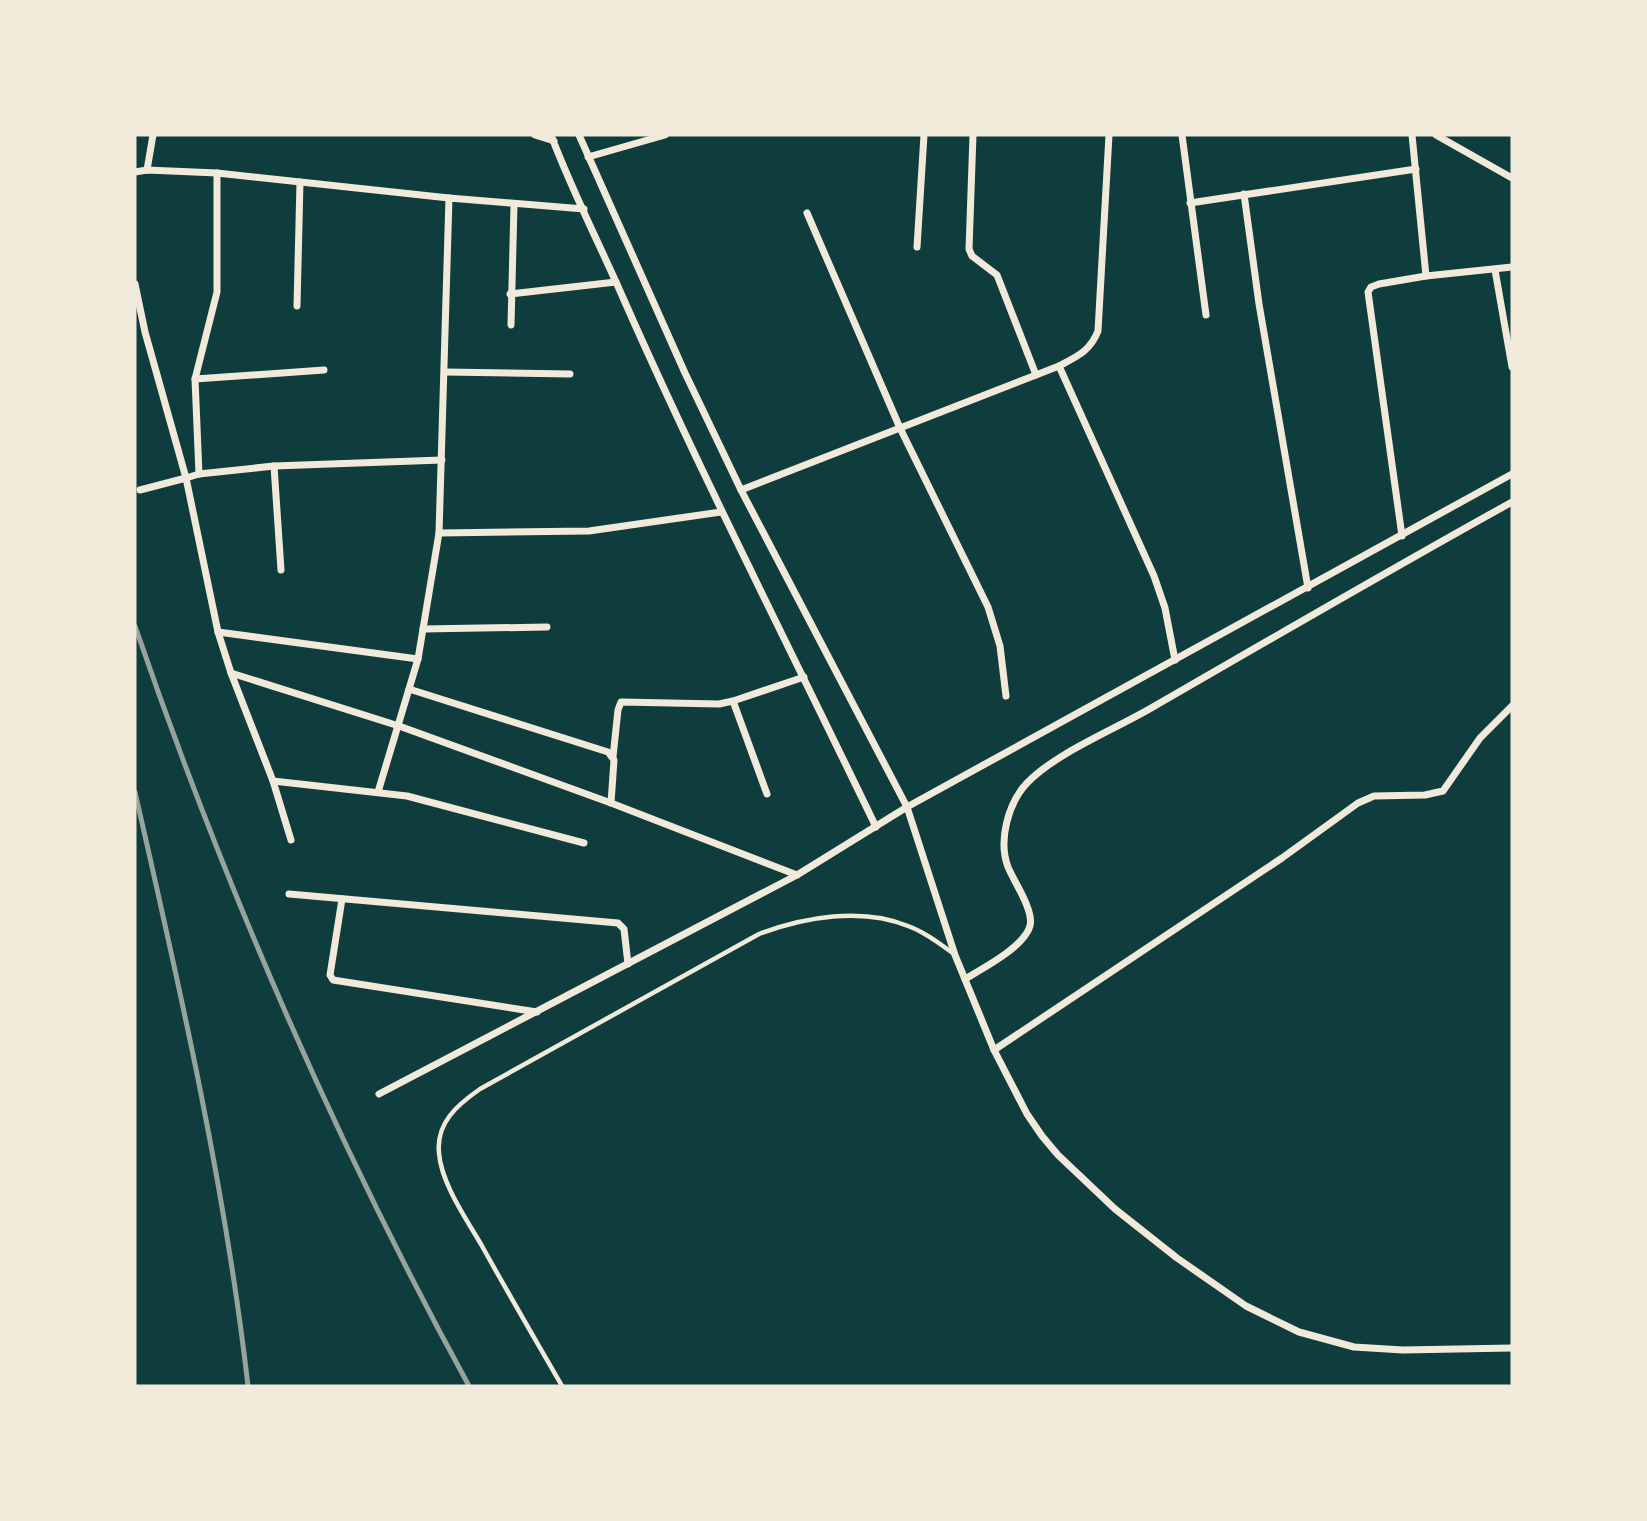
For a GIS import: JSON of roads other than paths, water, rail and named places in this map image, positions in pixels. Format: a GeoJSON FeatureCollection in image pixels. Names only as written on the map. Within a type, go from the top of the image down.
{"type":"FeatureCollection","features":[{"type":"Feature","properties":{"kind":"street"},"geometry":{"type":"LineString","coordinates":[[148,170],[153,135]]}},
{"type":"Feature","properties":{"kind":"street"},"geometry":{"type":"LineString","coordinates":[[535,135],[553,138],[721,512],[876,827]]}},
{"type":"Feature","properties":{"kind":"street"},"geometry":{"type":"LineString","coordinates":[[579,135],[741,490],[907,807],[955,955],[994,1050],[1027,1114],[1058,1155],[1125,1217],[1177,1258],[1247,1306],[1299,1332],[1354,1347],[1403,1350],[1512,1348]]}},
{"type":"Feature","properties":{"kind":"street"},"geometry":{"type":"LineString","coordinates":[[588,157],[665,135]]}},
{"type":"Feature","properties":{"kind":"street"},"geometry":{"type":"LineString","coordinates":[[917,247],[925,135]]}},
{"type":"Feature","properties":{"kind":"street"},"geometry":{"type":"LineString","coordinates":[[973,135],[969,249],[972,256],[997,275],[1036,375]]}},
{"type":"Feature","properties":{"kind":"street"},"geometry":{"type":"LineString","coordinates":[[741,490],[1059,366],[1093,345],[1098,331],[1109,135]]}},
{"type":"Feature","properties":{"kind":"street"},"geometry":{"type":"LineString","coordinates":[[1182,135],[1206,316]]}},
{"type":"Feature","properties":{"kind":"street"},"geometry":{"type":"LineString","coordinates":[[1412,135],[1426,276]]}},
{"type":"Feature","properties":{"kind":"street"},"geometry":{"type":"LineString","coordinates":[[1436,135],[1512,178]]}},
{"type":"Feature","properties":{"kind":"street"},"geometry":{"type":"LineString","coordinates":[[1191,203],[1416,169]]}},
{"type":"Feature","properties":{"kind":"street"},"geometry":{"type":"LineString","coordinates":[[135,172],[148,170],[217,173],[514,205],[584,209]]}},
{"type":"Feature","properties":{"kind":"street"},"geometry":{"type":"LineString","coordinates":[[199,474],[195,379],[217,292],[217,173]]}},
{"type":"Feature","properties":{"kind":"street"},"geometry":{"type":"LineString","coordinates":[[298,306],[300,182]]}},
{"type":"Feature","properties":{"kind":"street"},"geometry":{"type":"LineString","coordinates":[[1244,194],[1259,304],[1308,588]]}},
{"type":"Feature","properties":{"kind":"street"},"geometry":{"type":"LineString","coordinates":[[378,792],[418,659],[439,533],[449,198]]}},
{"type":"Feature","properties":{"kind":"street"},"geometry":{"type":"LineString","coordinates":[[511,325],[514,205]]}},
{"type":"Feature","properties":{"kind":"street"},"geometry":{"type":"LineString","coordinates":[[807,213],[900,428],[988,607],[1000,646],[1006,696]]}},
{"type":"Feature","properties":{"kind":"street"},"geometry":{"type":"LineString","coordinates":[[1402,536],[1368,292],[1371,287],[1379,284],[1512,267]]}},
{"type":"Feature","properties":{"kind":"street"},"geometry":{"type":"LineString","coordinates":[[1495,270],[1512,367]]}},
{"type":"Feature","properties":{"kind":"street"},"geometry":{"type":"LineString","coordinates":[[510,294],[616,282]]}},
{"type":"Feature","properties":{"kind":"street"},"geometry":{"type":"LineString","coordinates":[[135,284],[145,332],[187,478],[218,632],[231,673],[274,781],[290,840]]}},
{"type":"Feature","properties":{"kind":"street"},"geometry":{"type":"LineString","coordinates":[[1059,366],[1154,576],[1166,608],[1175,660]]}},
{"type":"Feature","properties":{"kind":"street"},"geometry":{"type":"LineString","coordinates":[[195,379],[324,370]]}},
{"type":"Feature","properties":{"kind":"street"},"geometry":{"type":"LineString","coordinates":[[444,372],[570,374]]}},
{"type":"Feature","properties":{"kind":"street"},"geometry":{"type":"LineString","coordinates":[[140,490],[199,474],[274,466],[442,460]]}},
{"type":"Feature","properties":{"kind":"street"},"geometry":{"type":"LineString","coordinates":[[274,466],[281,570]]}},
{"type":"Feature","properties":{"kind":"street"},"geometry":{"type":"LineString","coordinates":[[379,1094],[797,875],[907,807],[1512,474]]}},
{"type":"Feature","properties":{"kind":"street"},"geometry":{"type":"LineString","coordinates":[[965,979],[1008,950],[1025,934],[1030,925],[1024,900],[1007,866],[1004,842],[1013,804],[1029,781],[1060,758],[1512,502]]}},
{"type":"Feature","properties":{"kind":"street"},"geometry":{"type":"LineString","coordinates":[[439,533],[589,531],[721,512]]}},
{"type":"Feature","properties":{"kind":"street"},"geometry":{"type":"LineString","coordinates":[[423,629],[547,627]]}},
{"type":"Feature","properties":{"kind":"street"},"geometry":{"type":"LineString","coordinates":[[218,632],[418,659]]}},
{"type":"Feature","properties":{"kind":"street"},"geometry":{"type":"LineString","coordinates":[[231,673],[399,726],[611,803],[797,875]]}},
{"type":"Feature","properties":{"kind":"street"},"geometry":{"type":"LineString","coordinates":[[611,803],[613,757],[621,702],[719,704],[733,702],[804,677]]}},
{"type":"Feature","properties":{"kind":"street"},"geometry":{"type":"LineString","coordinates":[[409,689],[608,752],[613,757]]}},
{"type":"Feature","properties":{"kind":"street"},"geometry":{"type":"LineString","coordinates":[[733,702],[767,794]]}},
{"type":"Feature","properties":{"kind":"street"},"geometry":{"type":"LineString","coordinates":[[994,1050],[1282,858],[1358,803],[1374,796],[1425,795],[1443,791],[1480,738],[1512,706]]}},
{"type":"Feature","properties":{"kind":"street"},"geometry":{"type":"LineString","coordinates":[[274,781],[407,796],[584,843]]}},
{"type":"Feature","properties":{"kind":"street"},"geometry":{"type":"LineString","coordinates":[[289,894],[618,923],[624,929],[628,964]]}},
{"type":"Feature","properties":{"kind":"street"},"geometry":{"type":"LineString","coordinates":[[342,899],[330,975],[333,980],[537,1012]]}},
{"type":"Feature","properties":{"kind":"lane"},"geometry":{"type":"LineString","coordinates":[[562,1386],[461,1209],[442,1170],[440,1136],[447,1119],[458,1104],[480,1089],[759,934],[782,925],[866,916],[907,925],[955,955]]}},
{"type":"Feature","properties":{"kind":"railway"},"geometry":{"type":"LineString","coordinates":[[135,626],[206,821],[286,1013],[373,1202],[469,1386]]}},
{"type":"Feature","properties":{"kind":"railway"},"geometry":{"type":"LineString","coordinates":[[135,792],[214,1162],[248,1386]]}}]}
